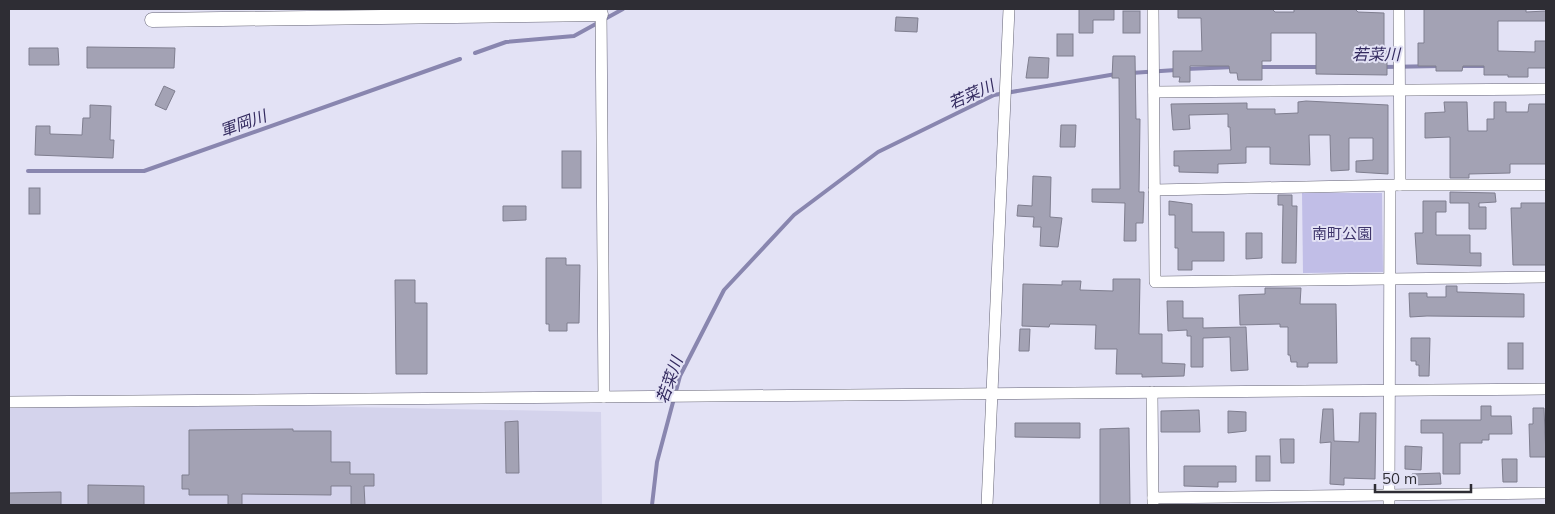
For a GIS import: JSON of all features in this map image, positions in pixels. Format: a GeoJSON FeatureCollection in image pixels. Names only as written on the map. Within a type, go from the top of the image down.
{"type":"FeatureCollection","features":[{"type":"Feature","properties":{"kind":"street"},"geometry":{"type":"LineString","coordinates":[[987,505],[1009,9]]}},
{"type":"Feature","properties":{"kind":"street"},"geometry":{"type":"LineString","coordinates":[[1153,9],[1155,282],[1546,277]]}},
{"type":"Feature","properties":{"kind":"street"},"geometry":{"type":"LineString","coordinates":[[1389,500],[1391,391],[1388,278],[1400,91],[1399,9]]}},
{"type":"Feature","properties":{"kind":"street"},"geometry":{"type":"LineString","coordinates":[[152,20],[601,11],[604,397]]}},
{"type":"Feature","properties":{"kind":"street"},"geometry":{"type":"LineString","coordinates":[[1154,92],[1546,89]]}},
{"type":"Feature","properties":{"kind":"street"},"geometry":{"type":"LineString","coordinates":[[1154,190],[1395,185],[1546,185]]}},
{"type":"Feature","properties":{"kind":"street"},"geometry":{"type":"LineString","coordinates":[[9,402],[1546,389]]}},
{"type":"Feature","properties":{"kind":"street"},"geometry":{"type":"LineString","coordinates":[[1152,392],[1153,501],[1389,500],[1546,493]]}},
{"type":"Feature","properties":{"kind":"shaded area"},"geometry":{"type":"Polygon","coordinates":[[[9,400],[601,412],[602,505],[9,505],[9,400]]]}},
{"type":"Feature","properties":{"kind":"green space","name":"南町公園"},"geometry":{"type":"Polygon","coordinates":[[[1302,193],[1382,193],[1383,272],[1303,273],[1302,193]]]}},
{"type":"Feature","properties":{"kind":"building"},"geometry":{"type":"Polygon","coordinates":[[[1079,9],[1114,9],[1114,20],[1093,20],[1093,33],[1079,33],[1079,9]]]}},
{"type":"Feature","properties":{"kind":"building"},"geometry":{"type":"Polygon","coordinates":[[[1178,9],[1272,9],[1275,12],[1294,12],[1294,9],[1355,9],[1358,12],[1384,13],[1384,48],[1387,48],[1387,75],[1316,74],[1316,33],[1271,33],[1271,61],[1262,61],[1262,80],[1238,80],[1237,73],[1230,73],[1229,66],[1190,66],[1190,82],[1179,82],[1180,77],[1173,77],[1173,51],[1202,51],[1201,18],[1178,18],[1178,9]]]}},
{"type":"Feature","properties":{"kind":"building"},"geometry":{"type":"Polygon","coordinates":[[[1424,9],[1526,9],[1526,12],[1546,11],[1546,21],[1498,21],[1498,51],[1535,52],[1535,41],[1546,41],[1546,68],[1528,68],[1528,77],[1508,77],[1508,75],[1484,75],[1484,66],[1463,66],[1462,71],[1436,71],[1436,66],[1418,66],[1418,43],[1424,43],[1424,9]]]}},
{"type":"Feature","properties":{"kind":"building"},"geometry":{"type":"Polygon","coordinates":[[[1123,11],[1140,11],[1140,33],[1123,33],[1123,11]]]}},
{"type":"Feature","properties":{"kind":"building"},"geometry":{"type":"Polygon","coordinates":[[[896,17],[918,18],[917,32],[895,31],[896,17]]]}},
{"type":"Feature","properties":{"kind":"building"},"geometry":{"type":"Polygon","coordinates":[[[1057,34],[1073,34],[1073,56],[1057,56],[1057,34]]]}},
{"type":"Feature","properties":{"kind":"building"},"geometry":{"type":"Polygon","coordinates":[[[87,47],[175,48],[174,68],[87,68],[87,47]]]}},
{"type":"Feature","properties":{"kind":"building"},"geometry":{"type":"Polygon","coordinates":[[[29,48],[58,48],[59,65],[29,65],[29,48]]]}},
{"type":"Feature","properties":{"kind":"building"},"geometry":{"type":"Polygon","coordinates":[[[1113,56],[1135,56],[1136,119],[1140,119],[1139,192],[1144,192],[1143,223],[1136,223],[1136,241],[1124,241],[1125,203],[1092,202],[1092,189],[1120,189],[1119,78],[1112,78],[1113,56]]]}},
{"type":"Feature","properties":{"kind":"building"},"geometry":{"type":"Polygon","coordinates":[[[1029,57],[1049,58],[1048,78],[1026,78],[1029,57]]]}},
{"type":"Feature","properties":{"kind":"building"},"geometry":{"type":"Polygon","coordinates":[[[164,86],[175,91],[166,110],[155,105],[164,86]]]}},
{"type":"Feature","properties":{"kind":"building"},"geometry":{"type":"Polygon","coordinates":[[[1298,102],[1388,105],[1388,174],[1356,172],[1356,161],[1373,160],[1373,138],[1349,138],[1349,170],[1331,171],[1330,135],[1309,135],[1310,165],[1270,164],[1270,147],[1246,147],[1246,163],[1218,164],[1218,173],[1179,172],[1179,166],[1174,166],[1174,151],[1231,150],[1230,127],[1228,127],[1228,114],[1189,115],[1190,129],[1173,130],[1171,104],[1247,103],[1247,109],[1275,109],[1275,114],[1298,113],[1298,102]]]}},
{"type":"Feature","properties":{"kind":"building"},"geometry":{"type":"Polygon","coordinates":[[[1444,102],[1467,102],[1468,131],[1487,131],[1487,119],[1494,119],[1494,102],[1506,102],[1506,112],[1528,112],[1529,104],[1546,104],[1546,164],[1510,164],[1510,173],[1469,174],[1469,178],[1450,178],[1450,137],[1425,138],[1425,113],[1445,112],[1444,102]]]}},
{"type":"Feature","properties":{"kind":"building"},"geometry":{"type":"Polygon","coordinates":[[[90,105],[111,106],[110,140],[114,140],[113,158],[35,155],[36,126],[50,126],[50,134],[82,135],[83,118],[90,118],[90,105]]]}},
{"type":"Feature","properties":{"kind":"building"},"geometry":{"type":"Polygon","coordinates":[[[1061,125],[1076,125],[1075,147],[1060,147],[1061,125]]]}},
{"type":"Feature","properties":{"kind":"building"},"geometry":{"type":"Polygon","coordinates":[[[562,151],[581,151],[581,188],[562,188],[562,151]]]}},
{"type":"Feature","properties":{"kind":"building"},"geometry":{"type":"Polygon","coordinates":[[[1033,176],[1051,177],[1050,217],[1062,218],[1058,247],[1040,246],[1041,227],[1033,227],[1034,217],[1017,216],[1018,205],[1032,206],[1033,176]]]}},
{"type":"Feature","properties":{"kind":"building"},"geometry":{"type":"Polygon","coordinates":[[[29,188],[40,188],[40,214],[29,214],[29,188]]]}},
{"type":"Feature","properties":{"kind":"building"},"geometry":{"type":"Polygon","coordinates":[[[1450,192],[1495,193],[1496,202],[1479,203],[1479,207],[1486,207],[1486,229],[1469,229],[1469,203],[1450,203],[1450,192]]]}},
{"type":"Feature","properties":{"kind":"building"},"geometry":{"type":"Polygon","coordinates":[[[1278,195],[1292,195],[1292,206],[1297,206],[1296,263],[1282,263],[1283,205],[1278,205],[1278,195]]]}},
{"type":"Feature","properties":{"kind":"building"},"geometry":{"type":"Polygon","coordinates":[[[1169,201],[1192,204],[1192,232],[1224,232],[1224,261],[1192,261],[1192,270],[1178,270],[1178,248],[1175,248],[1175,215],[1169,215],[1169,201]]]}},
{"type":"Feature","properties":{"kind":"building"},"geometry":{"type":"Polygon","coordinates":[[[1423,201],[1446,201],[1446,212],[1436,212],[1436,235],[1470,235],[1470,253],[1481,253],[1481,266],[1417,264],[1415,233],[1423,233],[1423,201]]]}},
{"type":"Feature","properties":{"kind":"building"},"geometry":{"type":"Polygon","coordinates":[[[1521,203],[1546,203],[1546,265],[1513,265],[1511,208],[1521,208],[1521,203]]]}},
{"type":"Feature","properties":{"kind":"building"},"geometry":{"type":"Polygon","coordinates":[[[503,206],[526,206],[526,220],[503,221],[503,206]]]}},
{"type":"Feature","properties":{"kind":"building"},"geometry":{"type":"Polygon","coordinates":[[[1246,233],[1262,233],[1262,258],[1246,259],[1246,233]]]}},
{"type":"Feature","properties":{"kind":"building"},"geometry":{"type":"Polygon","coordinates":[[[546,258],[566,258],[566,265],[580,265],[579,323],[567,323],[567,331],[549,331],[549,324],[546,324],[546,258]]]}},
{"type":"Feature","properties":{"kind":"building"},"geometry":{"type":"Polygon","coordinates":[[[1113,279],[1140,279],[1139,334],[1162,334],[1162,363],[1185,364],[1184,376],[1142,377],[1142,374],[1116,374],[1117,349],[1095,349],[1096,325],[1050,324],[1049,327],[1022,326],[1023,284],[1062,285],[1062,281],[1081,281],[1080,290],[1113,291],[1113,279]]]}},
{"type":"Feature","properties":{"kind":"building"},"geometry":{"type":"Polygon","coordinates":[[[395,280],[415,280],[415,303],[427,303],[427,374],[396,374],[395,280]]]}},
{"type":"Feature","properties":{"kind":"building"},"geometry":{"type":"Polygon","coordinates":[[[1446,286],[1457,286],[1457,292],[1524,294],[1524,317],[1410,317],[1409,293],[1427,293],[1427,297],[1446,297],[1446,286]]]}},
{"type":"Feature","properties":{"kind":"building"},"geometry":{"type":"Polygon","coordinates":[[[1265,288],[1301,288],[1300,304],[1336,304],[1337,363],[1308,363],[1308,367],[1297,367],[1297,362],[1291,362],[1290,355],[1288,355],[1288,327],[1280,327],[1280,324],[1240,325],[1239,295],[1265,294],[1265,288]]]}},
{"type":"Feature","properties":{"kind":"building"},"geometry":{"type":"Polygon","coordinates":[[[1167,301],[1183,301],[1183,318],[1203,318],[1203,328],[1246,327],[1248,370],[1231,371],[1230,337],[1203,338],[1203,367],[1191,367],[1191,336],[1187,336],[1187,330],[1168,331],[1167,301]]]}},
{"type":"Feature","properties":{"kind":"building"},"geometry":{"type":"Polygon","coordinates":[[[1020,329],[1030,329],[1029,351],[1019,351],[1020,329]]]}},
{"type":"Feature","properties":{"kind":"building"},"geometry":{"type":"Polygon","coordinates":[[[1411,338],[1430,338],[1429,376],[1419,376],[1419,365],[1416,365],[1416,361],[1411,361],[1411,338]]]}},
{"type":"Feature","properties":{"kind":"building"},"geometry":{"type":"Polygon","coordinates":[[[1508,343],[1523,343],[1523,369],[1508,369],[1508,343]]]}},
{"type":"Feature","properties":{"kind":"building"},"geometry":{"type":"Polygon","coordinates":[[[1481,406],[1491,406],[1491,416],[1511,416],[1512,434],[1489,434],[1489,440],[1482,440],[1482,443],[1460,443],[1460,474],[1443,474],[1443,433],[1421,433],[1421,420],[1481,420],[1481,406]]]}},
{"type":"Feature","properties":{"kind":"building"},"geometry":{"type":"Polygon","coordinates":[[[1533,408],[1544,408],[1546,457],[1530,457],[1529,424],[1533,424],[1533,408]]]}},
{"type":"Feature","properties":{"kind":"building"},"geometry":{"type":"Polygon","coordinates":[[[1323,409],[1333,409],[1334,441],[1359,442],[1360,413],[1376,413],[1375,479],[1344,478],[1344,485],[1330,484],[1331,442],[1320,443],[1323,409]]]}},
{"type":"Feature","properties":{"kind":"building"},"geometry":{"type":"Polygon","coordinates":[[[1199,410],[1200,432],[1161,432],[1161,411],[1199,410]]]}},
{"type":"Feature","properties":{"kind":"building"},"geometry":{"type":"Polygon","coordinates":[[[1228,411],[1246,412],[1246,431],[1228,433],[1228,411]]]}},
{"type":"Feature","properties":{"kind":"building"},"geometry":{"type":"Polygon","coordinates":[[[518,421],[519,473],[506,473],[505,422],[518,421]]]}},
{"type":"Feature","properties":{"kind":"building"},"geometry":{"type":"Polygon","coordinates":[[[1015,423],[1080,423],[1080,438],[1015,437],[1015,423]]]}},
{"type":"Feature","properties":{"kind":"building"},"geometry":{"type":"Polygon","coordinates":[[[1129,428],[1130,505],[1100,505],[1100,429],[1129,428]]]}},
{"type":"Feature","properties":{"kind":"building"},"geometry":{"type":"Polygon","coordinates":[[[293,429],[293,431],[331,431],[331,462],[350,462],[350,474],[374,474],[374,486],[364,486],[365,505],[351,505],[351,486],[331,486],[331,495],[242,494],[242,505],[228,505],[228,495],[189,495],[189,489],[182,489],[182,475],[189,475],[189,430],[293,429]]]}},
{"type":"Feature","properties":{"kind":"building"},"geometry":{"type":"Polygon","coordinates":[[[1280,439],[1294,439],[1294,463],[1281,463],[1280,439]]]}},
{"type":"Feature","properties":{"kind":"building"},"geometry":{"type":"Polygon","coordinates":[[[1405,446],[1422,447],[1421,470],[1405,469],[1405,446]]]}},
{"type":"Feature","properties":{"kind":"building"},"geometry":{"type":"Polygon","coordinates":[[[1256,456],[1270,456],[1270,481],[1256,481],[1256,456]]]}},
{"type":"Feature","properties":{"kind":"building"},"geometry":{"type":"Polygon","coordinates":[[[1502,459],[1517,459],[1517,482],[1503,482],[1502,459]]]}},
{"type":"Feature","properties":{"kind":"building"},"geometry":{"type":"Polygon","coordinates":[[[1184,466],[1236,466],[1236,482],[1218,482],[1218,487],[1184,486],[1184,466]]]}},
{"type":"Feature","properties":{"kind":"building"},"geometry":{"type":"Polygon","coordinates":[[[1440,473],[1441,484],[1412,485],[1412,474],[1440,473]]]}},
{"type":"Feature","properties":{"kind":"building"},"geometry":{"type":"Polygon","coordinates":[[[88,485],[144,486],[144,505],[88,505],[88,485]]]}},
{"type":"Feature","properties":{"kind":"building"},"geometry":{"type":"Polygon","coordinates":[[[61,492],[61,505],[9,505],[9,493],[61,492]]]}},
{"type":"Feature","properties":{"kind":"waterway","name":"軍岡川"},"geometry":{"type":"LineString","coordinates":[[475,53],[506,42],[574,36],[623,9]]}},
{"type":"Feature","properties":{"kind":"waterway","name":"軍岡川"},"geometry":{"type":"LineString","coordinates":[[28,171],[144,171],[460,59]]}},
{"type":"Feature","properties":{"kind":"waterway","name":"若菜川"},"geometry":{"type":"LineString","coordinates":[[1383,67],[1441,66]]}},
{"type":"Feature","properties":{"kind":"waterway","name":"若菜川"},"geometry":{"type":"LineString","coordinates":[[1458,66],[1489,66]]}},
{"type":"Feature","properties":{"kind":"waterway","name":"若菜川"},"geometry":{"type":"LineString","coordinates":[[1186,69],[1234,67]]}},
{"type":"Feature","properties":{"kind":"waterway","name":"若菜川"},"geometry":{"type":"LineString","coordinates":[[1258,67],[1321,67]]}},
{"type":"Feature","properties":{"kind":"waterway","name":"若菜川"},"geometry":{"type":"LineString","coordinates":[[1131,73],[1176,70]]}},
{"type":"Feature","properties":{"kind":"waterway","name":"若菜川"},"geometry":{"type":"LineString","coordinates":[[652,505],[657,462],[680,376],[724,290],[794,215],[878,152],[994,95],[1116,74]]}}]}
